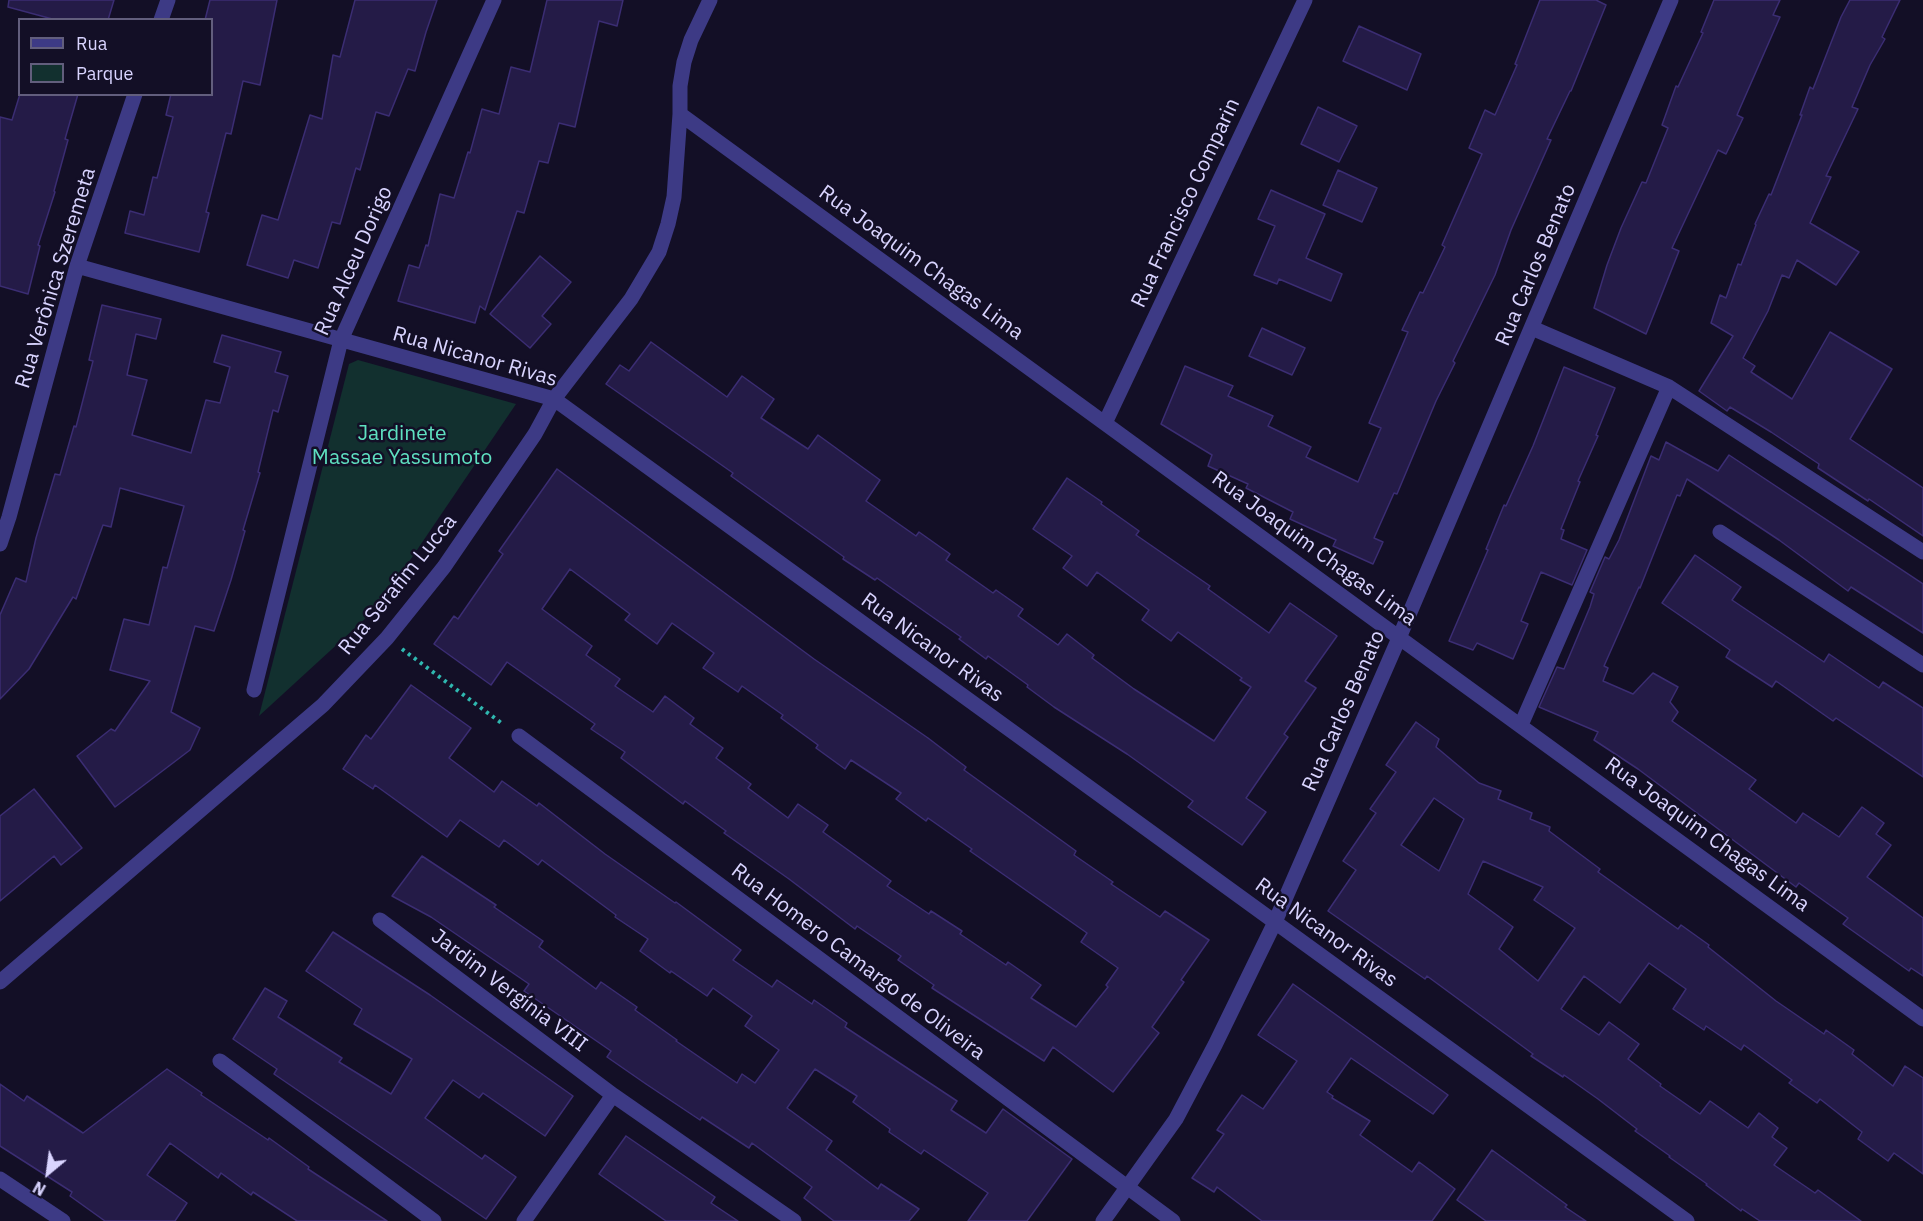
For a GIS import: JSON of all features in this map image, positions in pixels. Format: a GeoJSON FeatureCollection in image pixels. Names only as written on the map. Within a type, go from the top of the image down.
{"type":"FeatureCollection","features":[{"type":"Feature","properties":{"kind":"street"},"geometry":{"type":"LineString","coordinates":[[162,18],[168,0]]}},
{"type":"Feature","properties":{"kind":"street","name":"Rua Alceu Dorigo"},"geometry":{"type":"LineString","coordinates":[[254,690],[341,340],[494,0]]}},
{"type":"Feature","properties":{"kind":"street","name":"Rua Serafim Lucca"},"geometry":{"type":"LineString","coordinates":[[0,982],[323,705],[387,638],[444,567],[535,434],[554,399],[631,299],[659,252],[674,197],[680,86],[684,62],[691,40],[710,0]]}},
{"type":"Feature","properties":{"kind":"street","name":"Rua Francisco Comparin"},"geometry":{"type":"LineString","coordinates":[[1105,423],[1305,0]]}},
{"type":"Feature","properties":{"kind":"street","name":"Rua Carlos Benato"},"geometry":{"type":"LineString","coordinates":[[1103,1221],[1176,1119],[1275,922],[1400,638],[1671,0]]}},
{"type":"Feature","properties":{"kind":"street","name":"Rua Verônica Szeremeta"},"geometry":{"type":"LineString","coordinates":[[0,544],[77,266],[134,96]]}},
{"type":"Feature","properties":{"kind":"street","name":"Rua Joaquim Chagas Lima"},"geometry":{"type":"LineString","coordinates":[[680,114],[1923,1019]]}},
{"type":"Feature","properties":{"kind":"street","name":"Rua Nicanor Rivas"},"geometry":{"type":"LineString","coordinates":[[77,266],[554,399],[1687,1221]]}},
{"type":"Feature","properties":{"kind":"street"},"geometry":{"type":"LineString","coordinates":[[1532,328],[1669,387],[1923,552]]}},
{"type":"Feature","properties":{"kind":"street"},"geometry":{"type":"LineString","coordinates":[[1521,726],[1669,387]]}},
{"type":"Feature","properties":{"kind":"street"},"geometry":{"type":"LineString","coordinates":[[1720,532],[1923,665]]}},
{"type":"Feature","properties":{"kind":"street","name":"Rua Homero Camargo de Oliveira"},"geometry":{"type":"LineString","coordinates":[[519,736],[1173,1221]]}},
{"type":"Feature","properties":{"kind":"street","name":"Jardim Vergínia VIII"},"geometry":{"type":"LineString","coordinates":[[380,920],[614,1095],[794,1221]]}},
{"type":"Feature","properties":{"kind":"street"},"geometry":{"type":"LineString","coordinates":[[220,1061],[434,1221]]}},
{"type":"Feature","properties":{"kind":"street"},"geometry":{"type":"LineString","coordinates":[[524,1221],[614,1095]]}},
{"type":"Feature","properties":{"kind":"street"},"geometry":{"type":"LineString","coordinates":[[0,1179],[63,1221]]}},
{"type":"Feature","properties":{"kind":"path"},"geometry":{"type":"LineString","coordinates":[[387,638],[519,736]]}},
{"type":"Feature","properties":{"kind":"green space","name":"Jardinete Massae Yassumoto"},"geometry":{"type":"Polygon","coordinates":[[[358,360],[516,404],[379,606],[259,716],[349,364],[358,360]]]}},
{"type":"Feature","properties":{"kind":"building"},"geometry":{"type":"Polygon","coordinates":[[[9,0],[114,0],[109,18],[49,18],[8,7],[9,0]]]}},
{"type":"Feature","properties":{"kind":"building"},"geometry":{"type":"Polygon","coordinates":[[[210,0],[277,0],[260,85],[243,81],[231,134],[226,133],[206,212],[209,213],[199,252],[125,233],[130,211],[144,215],[153,177],[157,178],[173,117],[166,115],[171,96],[213,96],[213,18],[206,18],[210,0]]]}},
{"type":"Feature","properties":{"kind":"building"},"geometry":{"type":"Polygon","coordinates":[[[355,0],[437,0],[415,71],[408,69],[389,116],[376,112],[360,170],[356,168],[340,224],[332,222],[318,268],[294,260],[288,278],[247,265],[262,215],[278,220],[310,115],[322,119],[333,55],[340,57],[355,0]]]}},
{"type":"Feature","properties":{"kind":"building"},"geometry":{"type":"Polygon","coordinates":[[[547,0],[623,0],[617,26],[599,21],[575,127],[559,123],[548,163],[539,161],[524,213],[517,211],[485,310],[480,306],[475,323],[398,301],[409,265],[419,268],[426,245],[428,246],[440,194],[454,198],[482,109],[499,114],[511,67],[530,72],[547,0]]]}},
{"type":"Feature","properties":{"kind":"building"},"geometry":{"type":"Polygon","coordinates":[[[1540,0],[1596,0],[1606,5],[1571,91],[1547,139],[1551,140],[1511,230],[1495,275],[1453,361],[1455,363],[1436,401],[1397,494],[1394,493],[1374,538],[1383,542],[1373,564],[1333,546],[1336,540],[1290,519],[1293,512],[1246,488],[1248,484],[1208,466],[1212,455],[1161,424],[1185,366],[1233,386],[1228,396],[1273,416],[1268,426],[1311,447],[1306,457],[1358,482],[1381,428],[1369,423],[1408,332],[1402,330],[1445,247],[1442,245],[1482,154],[1469,148],[1485,110],[1495,115],[1517,65],[1515,64],[1540,0]]]}},
{"type":"Feature","properties":{"kind":"building"},"geometry":{"type":"Polygon","coordinates":[[[1714,0],[1780,0],[1773,15],[1780,17],[1737,115],[1743,118],[1726,154],[1718,150],[1672,248],[1679,251],[1646,334],[1594,308],[1621,228],[1642,182],[1646,183],[1668,128],[1662,125],[1676,86],[1678,87],[1703,33],[1701,32],[1714,0]]]}},
{"type":"Feature","properties":{"kind":"building"},"geometry":{"type":"Polygon","coordinates":[[[1850,0],[1900,0],[1882,37],[1885,39],[1870,65],[1852,107],[1858,109],[1826,176],[1831,177],[1810,223],[1859,252],[1836,285],[1797,260],[1789,278],[1782,275],[1768,311],[1743,358],[1755,366],[1751,372],[1792,399],[1830,332],[1892,369],[1850,439],[1923,488],[1923,536],[1818,468],[1819,464],[1771,432],[1730,407],[1727,411],[1699,391],[1733,336],[1711,323],[1720,295],[1726,298],[1738,264],[1741,265],[1755,224],[1769,194],[1771,195],[1802,115],[1800,115],[1810,87],[1813,89],[1850,0]]]}},
{"type":"Feature","properties":{"kind":"building"},"geometry":{"type":"Polygon","coordinates":[[[1359,26],[1421,54],[1407,90],[1343,61],[1359,26]]]}},
{"type":"Feature","properties":{"kind":"building"},"geometry":{"type":"Polygon","coordinates":[[[19,96],[77,96],[65,139],[68,140],[55,192],[38,245],[40,246],[28,294],[0,286],[0,117],[12,120],[19,96]]]}},
{"type":"Feature","properties":{"kind":"building"},"geometry":{"type":"Polygon","coordinates":[[[1318,107],[1357,126],[1339,162],[1301,144],[1318,107]]]}},
{"type":"Feature","properties":{"kind":"building"},"geometry":{"type":"Polygon","coordinates":[[[1338,170],[1377,188],[1362,222],[1323,205],[1338,170]]]}},
{"type":"Feature","properties":{"kind":"building"},"geometry":{"type":"Polygon","coordinates":[[[1271,190],[1325,214],[1306,258],[1342,274],[1331,301],[1279,279],[1277,284],[1254,275],[1275,226],[1258,219],[1271,190]]]}},
{"type":"Feature","properties":{"kind":"building"},"geometry":{"type":"Polygon","coordinates":[[[540,256],[571,282],[542,316],[551,324],[530,348],[490,314],[540,256]]]}},
{"type":"Feature","properties":{"kind":"building"},"geometry":{"type":"Polygon","coordinates":[[[102,305],[161,319],[156,339],[136,334],[127,375],[147,380],[132,435],[191,453],[206,400],[220,403],[230,367],[214,362],[222,335],[281,352],[275,372],[288,376],[278,412],[273,410],[258,472],[260,473],[243,530],[245,531],[214,631],[195,626],[171,712],[200,728],[190,750],[115,807],[77,756],[111,729],[115,731],[150,681],[110,670],[124,619],[149,625],[163,567],[167,568],[184,506],[120,488],[111,527],[103,525],[76,599],[73,597],[29,669],[0,699],[0,615],[16,578],[26,582],[55,474],[60,475],[74,426],[76,427],[93,361],[89,360],[102,305]]]}},
{"type":"Feature","properties":{"kind":"building"},"geometry":{"type":"Polygon","coordinates":[[[1262,328],[1305,348],[1292,375],[1249,356],[1262,328]]]}},
{"type":"Feature","properties":{"kind":"building"},"geometry":{"type":"Polygon","coordinates":[[[651,342],[727,397],[742,376],[774,399],[761,418],[808,449],[818,435],[880,480],[866,501],[916,536],[919,532],[950,554],[946,560],[993,593],[996,590],[1023,609],[1018,616],[1058,645],[1067,634],[1094,655],[1092,658],[1134,689],[1214,741],[1251,687],[1178,632],[1171,641],[1142,620],[1149,610],[1097,572],[1087,586],[1063,568],[1072,556],[1033,529],[1067,478],[1139,531],[1136,535],[1210,586],[1208,589],[1269,633],[1290,603],[1337,636],[1305,681],[1316,688],[1284,734],[1288,737],[1246,798],[1266,812],[1242,845],[1188,807],[1193,801],[1127,754],[1054,707],[1027,687],[1028,685],[988,656],[986,659],[959,639],[961,637],[877,578],[875,580],[843,559],[844,557],[731,476],[733,473],[606,384],[620,365],[629,371],[651,342]]]}},
{"type":"Feature","properties":{"kind":"building"},"geometry":{"type":"Polygon","coordinates":[[[1564,367],[1615,388],[1561,529],[1564,530],[1561,539],[1587,550],[1572,585],[1541,572],[1521,621],[1528,624],[1513,659],[1477,643],[1473,650],[1449,641],[1488,550],[1486,549],[1504,505],[1506,506],[1533,446],[1564,367]]]}},
{"type":"Feature","properties":{"kind":"building"},"geometry":{"type":"Polygon","coordinates":[[[1666,442],[1718,471],[1729,455],[1923,584],[1923,633],[1851,587],[1848,591],[1779,540],[1687,479],[1680,496],[1677,495],[1640,588],[1604,666],[1608,668],[1603,681],[1633,694],[1653,673],[1678,687],[1670,702],[1678,712],[1672,721],[1756,780],[1749,789],[1796,823],[1803,813],[1839,837],[1862,807],[1884,823],[1876,834],[1891,845],[1867,877],[1923,918],[1923,976],[1911,968],[1909,971],[1843,924],[1848,918],[1799,883],[1796,887],[1638,769],[1594,740],[1598,732],[1539,707],[1557,667],[1564,669],[1590,607],[1594,594],[1590,592],[1605,557],[1609,559],[1619,540],[1651,456],[1659,460],[1666,442]]]}},
{"type":"Feature","properties":{"kind":"building"},"geometry":{"type":"Polygon","coordinates":[[[557,469],[814,659],[928,738],[966,767],[964,770],[1076,851],[1074,855],[1113,882],[1111,884],[1160,917],[1165,911],[1209,940],[1181,980],[1184,982],[1152,1027],[1159,1033],[1113,1092],[1053,1047],[1044,1061],[932,988],[934,985],[898,960],[901,956],[857,926],[855,929],[724,833],[726,831],[685,801],[683,804],[621,758],[625,752],[591,729],[595,724],[507,662],[491,685],[434,644],[454,616],[458,619],[503,554],[499,551],[557,469]],[[570,569],[542,609],[592,646],[586,655],[620,679],[615,686],[653,712],[665,696],[694,718],[690,724],[723,748],[716,758],[751,784],[748,788],[788,818],[798,804],[828,825],[823,832],[891,881],[887,886],[929,914],[931,911],[962,931],[960,934],[1006,965],[1008,962],[1041,985],[1031,998],[1076,1027],[1108,987],[1106,985],[1118,968],[1081,942],[1087,933],[970,851],[972,849],[928,818],[926,821],[896,799],[901,793],[851,760],[845,769],[816,748],[818,745],[781,718],[783,715],[742,686],[738,692],[703,668],[714,653],[672,623],[657,644],[625,620],[630,614],[570,569]]]}},
{"type":"Feature","properties":{"kind":"building"},"geometry":{"type":"Polygon","coordinates":[[[1695,555],[1741,587],[1732,600],[1824,662],[1829,654],[1879,688],[1883,682],[1923,708],[1923,777],[1836,718],[1833,721],[1776,681],[1772,687],[1726,657],[1730,650],[1662,603],[1695,555]]]}},
{"type":"Feature","properties":{"kind":"building"},"geometry":{"type":"Polygon","coordinates":[[[411,685],[471,728],[449,758],[494,792],[502,781],[537,806],[539,803],[605,854],[741,950],[733,960],[772,987],[777,980],[812,1004],[814,1000],[847,1023],[845,1027],[957,1101],[951,1110],[986,1133],[1003,1109],[1072,1159],[1027,1221],[968,1221],[988,1193],[924,1150],[921,1154],[889,1132],[890,1129],[853,1102],[857,1096],[815,1069],[787,1108],[832,1141],[826,1150],[878,1189],[881,1184],[919,1209],[909,1221],[834,1221],[804,1198],[812,1187],[752,1143],[749,1148],[702,1117],[700,1120],[607,1057],[611,1051],[524,991],[529,984],[431,917],[392,896],[422,856],[496,905],[494,907],[543,941],[539,947],[596,989],[601,982],[637,1007],[635,1010],[676,1041],[737,1083],[742,1074],[755,1083],[779,1050],[745,1026],[752,1016],[713,988],[707,996],[640,951],[648,939],[615,917],[616,915],[542,860],[538,865],[504,840],[499,847],[460,820],[447,837],[375,785],[373,789],[343,769],[366,735],[371,739],[411,685]]]}},
{"type":"Feature","properties":{"kind":"building"},"geometry":{"type":"Polygon","coordinates":[[[1416,722],[1439,739],[1436,747],[1479,783],[1501,791],[1498,799],[1532,813],[1530,819],[1550,827],[1549,831],[1600,869],[1598,872],[1678,929],[1681,925],[1709,945],[1708,947],[1776,1001],[1824,1034],[1826,1030],[1854,1050],[1852,1054],[1893,1086],[1905,1066],[1923,1078],[1923,1174],[1894,1153],[1888,1161],[1858,1139],[1862,1132],[1820,1099],[1817,1103],[1789,1083],[1792,1080],[1744,1045],[1741,1050],[1706,1026],[1704,1030],[1673,1009],[1686,989],[1649,963],[1620,1003],[1584,976],[1561,1009],[1599,1035],[1609,1022],[1639,1044],[1628,1059],[1661,1084],[1660,1086],[1700,1114],[1710,1101],[1748,1128],[1759,1113],[1778,1128],[1772,1137],[1787,1148],[1774,1165],[1815,1193],[1818,1190],[1861,1221],[1760,1221],[1742,1209],[1741,1211],[1635,1131],[1637,1129],[1598,1099],[1564,1075],[1563,1077],[1531,1056],[1533,1054],[1427,976],[1425,979],[1328,911],[1356,870],[1343,861],[1376,813],[1370,809],[1396,772],[1386,765],[1416,722]],[[1434,798],[1401,845],[1439,871],[1464,819],[1434,798]],[[1483,861],[1468,894],[1513,927],[1499,949],[1538,981],[1575,928],[1534,900],[1543,887],[1483,861]]]}},
{"type":"Feature","properties":{"kind":"building"},"geometry":{"type":"Polygon","coordinates":[[[34,789],[82,848],[61,865],[54,856],[0,901],[0,816],[34,789]]]}},
{"type":"Feature","properties":{"kind":"building"},"geometry":{"type":"Polygon","coordinates":[[[333,932],[430,995],[573,1096],[545,1136],[483,1093],[479,1098],[453,1080],[425,1118],[482,1159],[485,1155],[516,1177],[486,1219],[274,1074],[277,1069],[233,1039],[265,988],[287,1001],[278,1017],[342,1058],[339,1062],[391,1094],[412,1059],[354,1024],[362,1009],[306,971],[333,932]]]}},
{"type":"Feature","properties":{"kind":"building"},"geometry":{"type":"Polygon","coordinates":[[[1293,984],[1448,1095],[1433,1114],[1351,1058],[1327,1092],[1333,1096],[1332,1098],[1370,1121],[1360,1135],[1412,1172],[1419,1162],[1455,1189],[1432,1221],[1262,1221],[1217,1187],[1214,1192],[1192,1178],[1224,1134],[1217,1130],[1242,1095],[1263,1109],[1297,1061],[1258,1035],[1293,984]]]}},
{"type":"Feature","properties":{"kind":"building"},"geometry":{"type":"Polygon","coordinates":[[[167,1069],[202,1093],[201,1095],[268,1140],[269,1138],[309,1167],[308,1169],[387,1221],[297,1221],[253,1192],[251,1195],[221,1173],[218,1178],[170,1143],[147,1175],[187,1203],[175,1221],[105,1221],[70,1196],[72,1192],[0,1146],[0,1084],[24,1101],[27,1096],[83,1133],[167,1069]]]}},
{"type":"Feature","properties":{"kind":"building"},"geometry":{"type":"Polygon","coordinates":[[[626,1136],[715,1197],[711,1203],[738,1221],[666,1221],[599,1174],[626,1136]]]}},
{"type":"Feature","properties":{"kind":"building"},"geometry":{"type":"Polygon","coordinates":[[[1492,1150],[1586,1221],[1486,1221],[1457,1200],[1492,1150]]]}}]}
